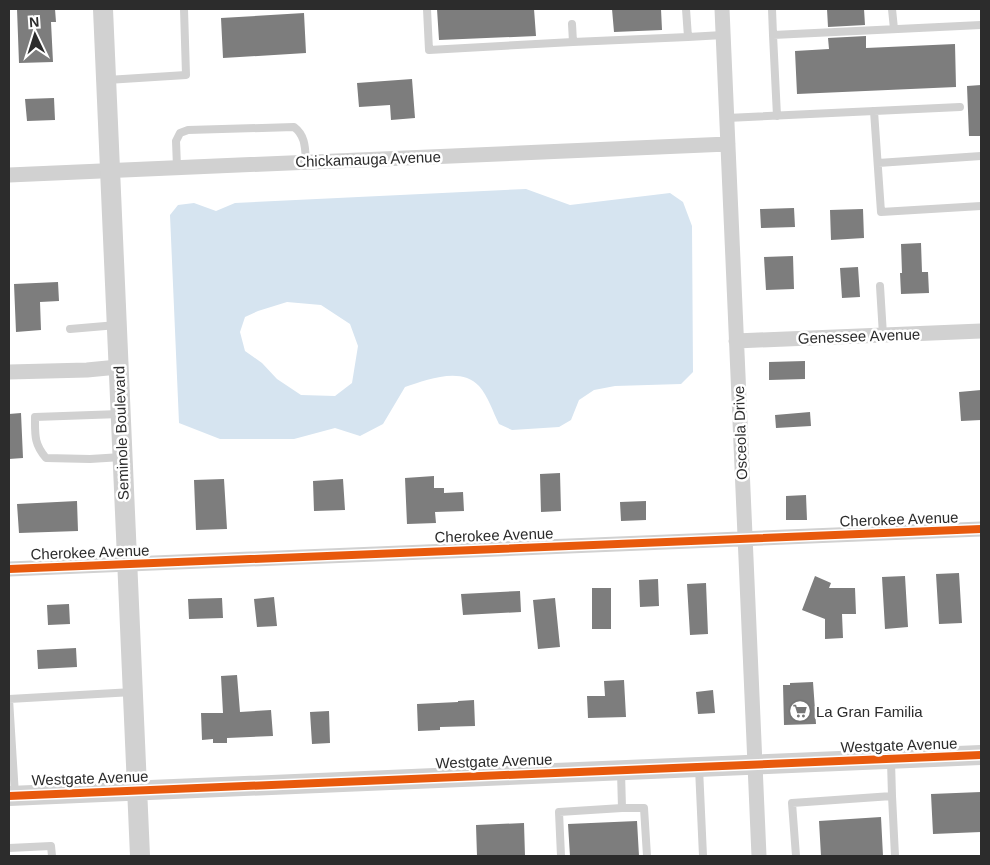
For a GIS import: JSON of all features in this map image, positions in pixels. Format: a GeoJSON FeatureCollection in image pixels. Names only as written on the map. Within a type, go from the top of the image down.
{"type":"FeatureCollection","features":[{"type":"Feature","properties":{"kind":"street","name":"Seminole Boulevard"},"geometry":{"type":"LineString","coordinates":[[103,9],[140,856]]}},
{"type":"Feature","properties":{"kind":"street","name":"Osceola Drive"},"geometry":{"type":"LineString","coordinates":[[722,9],[759,856]]}},
{"type":"Feature","properties":{"kind":"street","name":"Chickamauga Avenue"},"geometry":{"type":"LineString","coordinates":[[9,175],[728,144]]}},
{"type":"Feature","properties":{"kind":"street","name":"Genessee Avenue"},"geometry":{"type":"LineString","coordinates":[[736,341],[981,331]]}},
{"type":"Feature","properties":{"kind":"street"},"geometry":{"type":"LineString","coordinates":[[9,372],[87,370],[118,367]]}},
{"type":"Feature","properties":{"kind":"street","name":"Cherokee Avenue"},"geometry":{"type":"LineString","coordinates":[[9,569],[981,529]]}},
{"type":"Feature","properties":{"kind":"street","name":"Westgate Avenue"},"geometry":{"type":"LineString","coordinates":[[12,796],[981,755]]}},
{"type":"Feature","properties":{"kind":"lane"},"geometry":{"type":"LineString","coordinates":[[106,80],[186,75],[184,9]]}},
{"type":"Feature","properties":{"kind":"lane"},"geometry":{"type":"LineString","coordinates":[[427,9],[429,50],[723,35]]}},
{"type":"Feature","properties":{"kind":"lane"},"geometry":{"type":"LineString","coordinates":[[686,9],[688,37]]}},
{"type":"Feature","properties":{"kind":"lane"},"geometry":{"type":"LineString","coordinates":[[772,9],[777,116]]}},
{"type":"Feature","properties":{"kind":"lane"},"geometry":{"type":"LineString","coordinates":[[892,9],[894,29]]}},
{"type":"Feature","properties":{"kind":"lane"},"geometry":{"type":"LineString","coordinates":[[572,24],[573,42]]}},
{"type":"Feature","properties":{"kind":"lane"},"geometry":{"type":"LineString","coordinates":[[773,34],[981,25]]}},
{"type":"Feature","properties":{"kind":"lane"},"geometry":{"type":"LineString","coordinates":[[727,118],[960,107]]}},
{"type":"Feature","properties":{"kind":"lane"},"geometry":{"type":"LineString","coordinates":[[874,111],[882,212],[981,206]]}},
{"type":"Feature","properties":{"kind":"lane"},"geometry":{"type":"LineString","coordinates":[[177,168],[176,141],[180,133],[188,130],[294,127],[300,132],[304,143],[306,162]]}},
{"type":"Feature","properties":{"kind":"lane"},"geometry":{"type":"LineString","coordinates":[[878,162],[981,156]]}},
{"type":"Feature","properties":{"kind":"lane"},"geometry":{"type":"LineString","coordinates":[[880,286],[883,335]]}},
{"type":"Feature","properties":{"kind":"lane"},"geometry":{"type":"LineString","coordinates":[[70,328],[117,325]]}},
{"type":"Feature","properties":{"kind":"lane"},"geometry":{"type":"LineString","coordinates":[[120,414],[35,417],[35,436],[38,449],[46,458],[90,460],[122,457]]}},
{"type":"Feature","properties":{"kind":"lane"},"geometry":{"type":"LineString","coordinates":[[12,796],[9,699],[133,692]]}},
{"type":"Feature","properties":{"kind":"lane"},"geometry":{"type":"LineString","coordinates":[[891,759],[894,856]]}},
{"type":"Feature","properties":{"kind":"lane"},"geometry":{"type":"LineString","coordinates":[[699,767],[703,856]]}},
{"type":"Feature","properties":{"kind":"lane"},"geometry":{"type":"LineString","coordinates":[[621,770],[622,808]]}},
{"type":"Feature","properties":{"kind":"lane"},"geometry":{"type":"LineString","coordinates":[[796,856],[792,803],[892,796]]}},
{"type":"Feature","properties":{"kind":"lane"},"geometry":{"type":"LineString","coordinates":[[561,856],[559,812],[622,808],[644,808],[647,856]]}},
{"type":"Feature","properties":{"kind":"lane"},"geometry":{"type":"LineString","coordinates":[[9,848],[51,846],[52,856]]}},
{"type":"Feature","properties":{"kind":"shaded area"},"geometry":{"type":"Polygon","coordinates":[[[526,189],[570,205],[670,193],[683,202],[692,226],[693,372],[681,384],[615,386],[594,390],[579,400],[571,420],[559,427],[512,430],[499,424],[488,399],[472,380],[463,377],[443,376],[405,387],[383,424],[360,436],[335,428],[294,439],[220,439],[179,423],[170,215],[178,205],[194,203],[216,211],[235,203],[526,189]],[[287,302],[258,311],[245,317],[240,332],[245,351],[262,363],[277,379],[301,395],[335,396],[352,383],[358,346],[350,324],[321,305],[287,302]]]}},
{"type":"Feature","properties":{"kind":"building"},"geometry":{"type":"Polygon","coordinates":[[[17,9],[55,9],[56,22],[51,22],[53,62],[19,63],[17,9]]]}},
{"type":"Feature","properties":{"kind":"building"},"geometry":{"type":"Polygon","coordinates":[[[437,9],[534,9],[536,36],[439,40],[437,9]]]}},
{"type":"Feature","properties":{"kind":"building"},"geometry":{"type":"Polygon","coordinates":[[[612,9],[661,9],[662,30],[614,32],[612,9]]]}},
{"type":"Feature","properties":{"kind":"building"},"geometry":{"type":"Polygon","coordinates":[[[827,9],[864,9],[865,25],[828,27],[827,9]]]}},
{"type":"Feature","properties":{"kind":"building"},"geometry":{"type":"Polygon","coordinates":[[[304,13],[306,53],[223,58],[221,18],[304,13]]]}},
{"type":"Feature","properties":{"kind":"building"},"geometry":{"type":"Polygon","coordinates":[[[866,36],[866,48],[955,44],[956,87],[797,94],[795,51],[829,49],[828,38],[866,36]]]}},
{"type":"Feature","properties":{"kind":"building"},"geometry":{"type":"Polygon","coordinates":[[[412,79],[415,118],[391,120],[390,105],[359,107],[357,83],[412,79]]]}},
{"type":"Feature","properties":{"kind":"building"},"geometry":{"type":"Polygon","coordinates":[[[981,85],[981,136],[969,136],[967,86],[981,85]]]}},
{"type":"Feature","properties":{"kind":"building"},"geometry":{"type":"Polygon","coordinates":[[[54,98],[55,120],[27,121],[25,99],[54,98]]]}},
{"type":"Feature","properties":{"kind":"building"},"geometry":{"type":"Polygon","coordinates":[[[794,208],[795,227],[761,228],[760,209],[794,208]]]}},
{"type":"Feature","properties":{"kind":"building"},"geometry":{"type":"Polygon","coordinates":[[[863,209],[864,238],[831,240],[830,210],[863,209]]]}},
{"type":"Feature","properties":{"kind":"building"},"geometry":{"type":"Polygon","coordinates":[[[921,243],[922,272],[928,272],[929,293],[901,294],[901,244],[921,243]]]}},
{"type":"Feature","properties":{"kind":"building"},"geometry":{"type":"Polygon","coordinates":[[[793,256],[794,289],[766,290],[764,257],[793,256]]]}},
{"type":"Feature","properties":{"kind":"building"},"geometry":{"type":"Polygon","coordinates":[[[858,267],[860,297],[842,298],[840,268],[858,267]]]}},
{"type":"Feature","properties":{"kind":"building"},"geometry":{"type":"Polygon","coordinates":[[[58,282],[59,301],[40,302],[41,330],[16,332],[14,284],[58,282]]]}},
{"type":"Feature","properties":{"kind":"building"},"geometry":{"type":"Polygon","coordinates":[[[805,361],[805,379],[769,380],[769,362],[805,361]]]}},
{"type":"Feature","properties":{"kind":"building"},"geometry":{"type":"Polygon","coordinates":[[[981,390],[981,420],[961,421],[959,392],[981,390]]]}},
{"type":"Feature","properties":{"kind":"building"},"geometry":{"type":"Polygon","coordinates":[[[810,412],[811,426],[776,428],[775,415],[810,412]]]}},
{"type":"Feature","properties":{"kind":"building"},"geometry":{"type":"Polygon","coordinates":[[[21,413],[23,458],[9,459],[9,414],[21,413]]]}},
{"type":"Feature","properties":{"kind":"building"},"geometry":{"type":"Polygon","coordinates":[[[560,473],[561,511],[541,512],[540,474],[560,473]]]}},
{"type":"Feature","properties":{"kind":"building"},"geometry":{"type":"Polygon","coordinates":[[[434,476],[434,488],[444,488],[444,493],[463,492],[464,511],[435,512],[436,523],[407,524],[405,478],[434,476]]]}},
{"type":"Feature","properties":{"kind":"building"},"geometry":{"type":"Polygon","coordinates":[[[224,479],[227,529],[196,530],[194,480],[224,479]]]}},
{"type":"Feature","properties":{"kind":"building"},"geometry":{"type":"Polygon","coordinates":[[[343,479],[345,510],[314,511],[313,481],[343,479]]]}},
{"type":"Feature","properties":{"kind":"building"},"geometry":{"type":"Polygon","coordinates":[[[806,495],[807,520],[786,520],[786,496],[806,495]]]}},
{"type":"Feature","properties":{"kind":"building"},"geometry":{"type":"Polygon","coordinates":[[[77,501],[78,531],[19,533],[17,504],[77,501]]]}},
{"type":"Feature","properties":{"kind":"building"},"geometry":{"type":"Polygon","coordinates":[[[646,501],[646,520],[621,521],[620,502],[646,501]]]}},
{"type":"Feature","properties":{"kind":"building"},"geometry":{"type":"Polygon","coordinates":[[[959,573],[962,623],[939,624],[936,574],[959,573]]]}},
{"type":"Feature","properties":{"kind":"building"},"geometry":{"type":"Polygon","coordinates":[[[815,576],[831,583],[829,588],[855,588],[856,614],[842,614],[843,638],[825,639],[825,619],[802,610],[815,576]]]}},
{"type":"Feature","properties":{"kind":"building"},"geometry":{"type":"Polygon","coordinates":[[[905,576],[908,627],[885,629],[882,577],[905,576]]]}},
{"type":"Feature","properties":{"kind":"building"},"geometry":{"type":"Polygon","coordinates":[[[658,579],[659,606],[640,607],[639,580],[658,579]]]}},
{"type":"Feature","properties":{"kind":"building"},"geometry":{"type":"Polygon","coordinates":[[[706,583],[708,634],[690,635],[687,584],[706,583]]]}},
{"type":"Feature","properties":{"kind":"building"},"geometry":{"type":"Polygon","coordinates":[[[592,588],[611,588],[611,629],[592,629],[592,588]]]}},
{"type":"Feature","properties":{"kind":"building"},"geometry":{"type":"Polygon","coordinates":[[[520,591],[521,612],[463,615],[461,594],[520,591]]]}},
{"type":"Feature","properties":{"kind":"building"},"geometry":{"type":"Polygon","coordinates":[[[274,597],[277,626],[257,627],[254,599],[274,597]]]}},
{"type":"Feature","properties":{"kind":"building"},"geometry":{"type":"Polygon","coordinates":[[[222,598],[223,618],[189,619],[188,599],[222,598]]]}},
{"type":"Feature","properties":{"kind":"building"},"geometry":{"type":"Polygon","coordinates":[[[555,598],[560,647],[538,649],[533,600],[555,598]]]}},
{"type":"Feature","properties":{"kind":"building"},"geometry":{"type":"Polygon","coordinates":[[[69,604],[70,624],[48,625],[47,605],[69,604]]]}},
{"type":"Feature","properties":{"kind":"building"},"geometry":{"type":"Polygon","coordinates":[[[76,648],[77,667],[38,669],[37,650],[76,648]]]}},
{"type":"Feature","properties":{"kind":"building"},"geometry":{"type":"Polygon","coordinates":[[[237,675],[240,712],[271,710],[273,736],[227,738],[227,743],[213,743],[213,739],[202,740],[201,713],[223,713],[221,676],[237,675]]]}},
{"type":"Feature","properties":{"kind":"building"},"geometry":{"type":"Polygon","coordinates":[[[624,680],[626,717],[588,718],[587,696],[605,696],[604,681],[624,680]]]}},
{"type":"Feature","properties":{"kind":"building","name":"La Gran Familia"},"geometry":{"type":"Polygon","coordinates":[[[813,682],[816,724],[784,725],[783,685],[813,682]]]}},
{"type":"Feature","properties":{"kind":"building"},"geometry":{"type":"Polygon","coordinates":[[[713,690],[715,713],[698,714],[696,692],[713,690]]]}},
{"type":"Feature","properties":{"kind":"building"},"geometry":{"type":"Polygon","coordinates":[[[474,700],[475,726],[440,727],[440,730],[418,731],[417,704],[474,700]]]}},
{"type":"Feature","properties":{"kind":"building"},"geometry":{"type":"Polygon","coordinates":[[[329,711],[330,743],[312,744],[310,712],[329,711]]]}},
{"type":"Feature","properties":{"kind":"building"},"geometry":{"type":"Polygon","coordinates":[[[981,792],[981,832],[933,834],[931,794],[981,792]]]}},
{"type":"Feature","properties":{"kind":"building"},"geometry":{"type":"Polygon","coordinates":[[[881,817],[883,856],[821,856],[819,821],[881,817]]]}},
{"type":"Feature","properties":{"kind":"building"},"geometry":{"type":"Polygon","coordinates":[[[637,821],[639,856],[570,856],[568,824],[637,821]]]}},
{"type":"Feature","properties":{"kind":"building"},"geometry":{"type":"Polygon","coordinates":[[[524,823],[525,856],[477,856],[476,825],[524,823]]]}},
{"type":"Feature","properties":{"kind":"cycle path"},"geometry":{"type":"LineString","coordinates":[[9,569],[981,529]]}},
{"type":"Feature","properties":{"kind":"cycle path"},"geometry":{"type":"LineString","coordinates":[[9,796],[981,755]]}},
{"type":"Feature","properties":{"kind":"place","name":"La Gran Familia"},"geometry":{"type":"Point","coordinates":[800,711]}}]}
